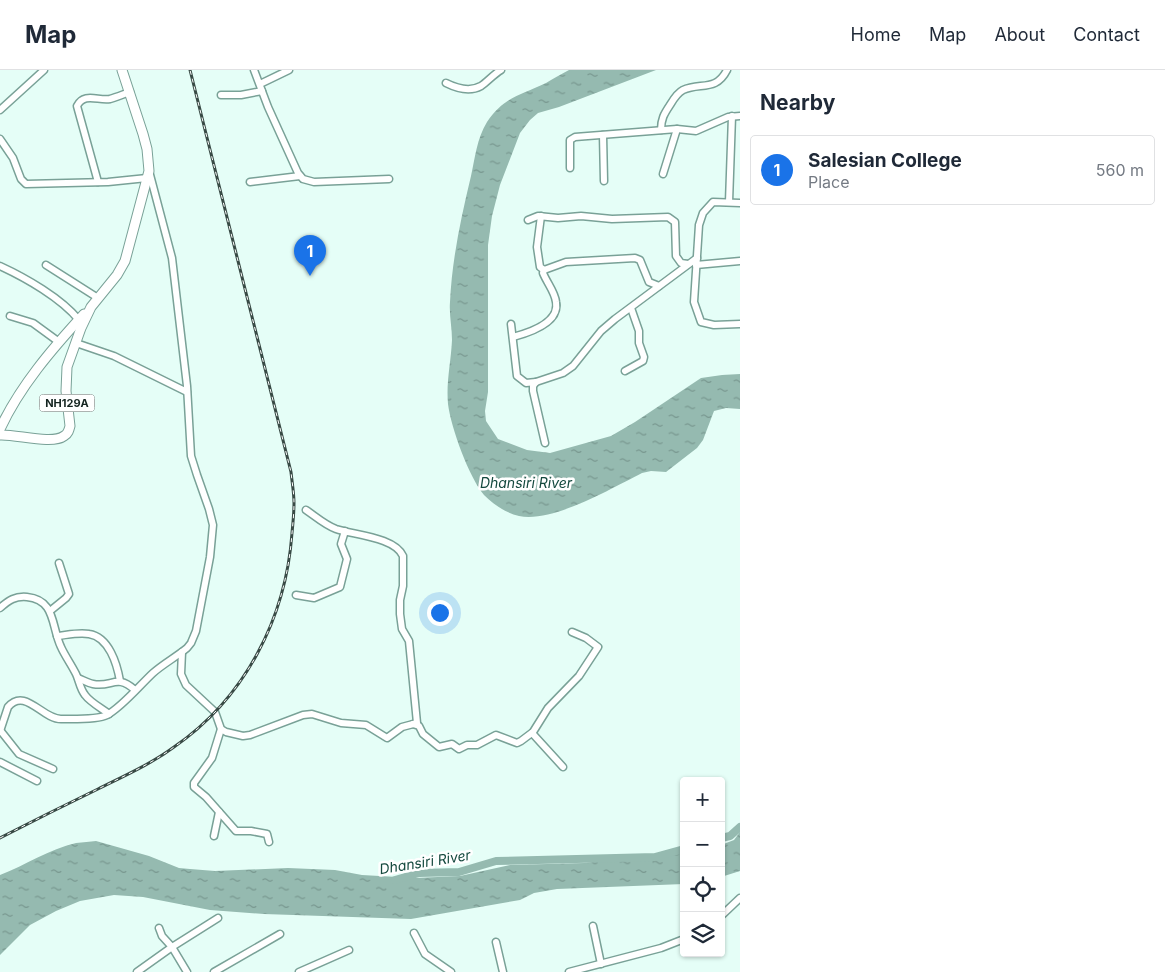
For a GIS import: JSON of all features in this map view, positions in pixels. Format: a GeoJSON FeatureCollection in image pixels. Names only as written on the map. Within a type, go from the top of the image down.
{"type":"FeatureCollection","features":[{"type":"Feature","properties":{"kind":"highway","name":"NH129A"},"geometry":{"type":"LineString","coordinates":[[0,429],[7,414],[32,375],[117,275],[125,261],[148,174],[147,149],[122,70]]}},
{"type":"Feature","properties":{"kind":"highway","name":"NH129A"},"geometry":{"type":"LineString","coordinates":[[0,435],[54,439],[65,436],[68,432],[70,426],[66,374],[90,307]]}},
{"type":"Feature","properties":{"kind":"street"},"geometry":{"type":"LineString","coordinates":[[0,110],[44,70]]}},
{"type":"Feature","properties":{"kind":"street"},"geometry":{"type":"LineString","coordinates":[[254,70],[300,176],[304,180],[314,182],[389,179]]}},
{"type":"Feature","properties":{"kind":"street"},"geometry":{"type":"LineString","coordinates":[[220,94],[241,95],[261,88],[289,70]]}},
{"type":"Feature","properties":{"kind":"street"},"geometry":{"type":"LineString","coordinates":[[446,83],[456,88],[470,89],[481,86],[501,70]]}},
{"type":"Feature","properties":{"kind":"street"},"geometry":{"type":"LineString","coordinates":[[661,130],[662,116],[678,94],[684,90],[716,83],[725,75],[727,70]]}},
{"type":"Feature","properties":{"kind":"street"},"geometry":{"type":"LineString","coordinates":[[98,182],[77,106],[78,103],[85,98],[110,99],[130,92]]}},
{"type":"Feature","properties":{"kind":"street"},"geometry":{"type":"LineString","coordinates":[[570,168],[570,143],[572,138],[577,136],[677,128],[696,131],[732,116],[740,116]]}},
{"type":"Feature","properties":{"kind":"street"},"geometry":{"type":"LineString","coordinates":[[729,202],[732,116]]}},
{"type":"Feature","properties":{"kind":"street"},"geometry":{"type":"LineString","coordinates":[[663,174],[677,128]]}},
{"type":"Feature","properties":{"kind":"street"},"geometry":{"type":"LineString","coordinates":[[603,135],[604,181]]}},
{"type":"Feature","properties":{"kind":"street"},"geometry":{"type":"LineString","coordinates":[[0,140],[13,158],[21,179],[26,184],[98,182],[148,174],[172,258],[192,456],[196,475],[210,509],[213,531],[196,631],[192,643],[182,652],[159,668],[109,714],[98,717],[59,720],[48,716],[26,700],[19,700],[8,706],[0,731],[19,754],[53,769]]}},
{"type":"Feature","properties":{"kind":"street"},"geometry":{"type":"LineString","coordinates":[[250,182],[300,176]]}},
{"type":"Feature","properties":{"kind":"street"},"geometry":{"type":"LineString","coordinates":[[740,203],[713,202],[703,212],[699,225],[694,302],[701,322],[714,325],[740,324]]}},
{"type":"Feature","properties":{"kind":"street"},"geometry":{"type":"LineString","coordinates":[[528,220],[541,216],[558,218],[581,216],[612,219],[668,217],[675,222],[677,258],[681,263],[740,260]]}},
{"type":"Feature","properties":{"kind":"street"},"geometry":{"type":"LineString","coordinates":[[513,337],[535,331],[556,312],[556,302],[545,277],[544,270],[540,267],[537,247],[541,216]]}},
{"type":"Feature","properties":{"kind":"street"},"geometry":{"type":"LineString","coordinates":[[544,270],[566,262],[635,258],[640,260],[650,282],[659,286]]}},
{"type":"Feature","properties":{"kind":"street"},"geometry":{"type":"LineString","coordinates":[[511,324],[517,376],[526,383],[536,382],[563,373],[573,366],[601,331],[688,264]]}},
{"type":"Feature","properties":{"kind":"street"},"geometry":{"type":"LineString","coordinates":[[46,265],[98,298]]}},
{"type":"Feature","properties":{"kind":"street"},"geometry":{"type":"LineString","coordinates":[[0,266],[50,295],[71,311],[79,320]]}},
{"type":"Feature","properties":{"kind":"street"},"geometry":{"type":"LineString","coordinates":[[626,371],[643,361],[644,357],[639,343],[640,331],[631,308]]}},
{"type":"Feature","properties":{"kind":"street"},"geometry":{"type":"LineString","coordinates":[[10,316],[34,323],[59,342]]}},
{"type":"Feature","properties":{"kind":"street"},"geometry":{"type":"LineString","coordinates":[[76,343],[114,356],[187,392]]}},
{"type":"Feature","properties":{"kind":"street"},"geometry":{"type":"LineString","coordinates":[[536,382],[533,386],[533,391],[545,443]]}},
{"type":"Feature","properties":{"kind":"street"},"geometry":{"type":"LineString","coordinates":[[221,729],[226,732],[247,736],[303,715],[312,714],[341,723],[366,725],[387,738],[402,727],[417,723],[418,721],[409,639],[402,629],[400,614],[403,586],[402,554],[390,543],[330,526],[306,510]]}},
{"type":"Feature","properties":{"kind":"street"},"geometry":{"type":"LineString","coordinates":[[296,595],[314,598],[340,588],[347,559],[342,546],[345,531]]}},
{"type":"Feature","properties":{"kind":"street"},"geometry":{"type":"LineString","coordinates":[[50,611],[69,594],[59,563]]}},
{"type":"Feature","properties":{"kind":"street"},"geometry":{"type":"LineString","coordinates":[[0,608],[8,601],[22,597],[41,601],[45,604],[50,611],[61,647],[86,697],[109,714]]}},
{"type":"Feature","properties":{"kind":"street"},"geometry":{"type":"LineString","coordinates":[[411,724],[419,726],[423,734],[440,748],[450,744],[458,749],[467,745],[475,745],[497,735],[514,742],[519,742],[532,733],[548,708],[579,676],[598,647],[598,645],[586,638],[572,632]]}},
{"type":"Feature","properties":{"kind":"street"},"geometry":{"type":"LineString","coordinates":[[57,636],[82,634],[98,637],[114,657],[120,681]]}},
{"type":"Feature","properties":{"kind":"street"},"geometry":{"type":"LineString","coordinates":[[182,652],[181,674],[186,685],[215,712],[221,729],[212,758],[193,785],[236,831],[265,833],[268,835],[270,842]]}},
{"type":"Feature","properties":{"kind":"street"},"geometry":{"type":"LineString","coordinates":[[78,678],[94,684],[120,681],[129,684],[136,690]]}},
{"type":"Feature","properties":{"kind":"street"},"geometry":{"type":"LineString","coordinates":[[532,733],[563,767]]}},
{"type":"Feature","properties":{"kind":"street"},"geometry":{"type":"LineString","coordinates":[[0,762],[37,782]]}},
{"type":"Feature","properties":{"kind":"street"},"geometry":{"type":"LineString","coordinates":[[214,836],[219,812]]}},
{"type":"Feature","properties":{"kind":"street"},"geometry":{"type":"LineString","coordinates":[[725,912],[740,898]]}},
{"type":"Feature","properties":{"kind":"street"},"geometry":{"type":"LineString","coordinates":[[137,972],[218,918]]}},
{"type":"Feature","properties":{"kind":"street"},"geometry":{"type":"LineString","coordinates":[[592,926],[601,964]]}},
{"type":"Feature","properties":{"kind":"street"},"geometry":{"type":"LineString","coordinates":[[159,928],[162,936],[172,947],[187,972]]}},
{"type":"Feature","properties":{"kind":"street"},"geometry":{"type":"LineString","coordinates":[[414,933],[425,954],[451,972]]}},
{"type":"Feature","properties":{"kind":"street"},"geometry":{"type":"LineString","coordinates":[[214,972],[280,934]]}},
{"type":"Feature","properties":{"kind":"street"},"geometry":{"type":"LineString","coordinates":[[569,972],[661,948],[680,941]]}},
{"type":"Feature","properties":{"kind":"street"},"geometry":{"type":"LineString","coordinates":[[496,942],[503,972]]}},
{"type":"Feature","properties":{"kind":"street"},"geometry":{"type":"LineString","coordinates":[[299,972],[349,950]]}},
{"type":"Feature","properties":{"kind":"water","name":"Dhansiri River"},"geometry":{"type":"Polygon","coordinates":[[[569,70],[656,70],[559,107],[538,113],[520,133],[500,185],[492,216],[488,245],[488,392],[485,411],[486,421],[498,439],[527,450],[550,453],[611,436],[701,378],[740,374],[740,409],[726,408],[714,411],[703,440],[697,448],[666,472],[651,471],[642,473],[582,503],[565,509],[533,517],[519,516],[500,508],[484,495],[478,487],[467,465],[453,426],[448,404],[452,340],[451,286],[460,223],[477,148],[487,122],[507,102],[569,70]]]}},
{"type":"Feature","properties":{"kind":"water"},"geometry":{"type":"Polygon","coordinates":[[[740,832],[740,871],[725,876],[725,843],[734,840],[740,832]]]}},
{"type":"Feature","properties":{"kind":"water","name":"Dhansiri River"},"geometry":{"type":"Polygon","coordinates":[[[96,841],[149,856],[179,868],[215,871],[288,868],[335,870],[362,875],[415,878],[460,876],[510,865],[584,863],[655,857],[680,851],[680,884],[557,889],[534,893],[520,900],[411,919],[264,914],[210,910],[143,897],[114,895],[80,901],[56,911],[30,925],[0,955],[0,875],[47,853],[76,843],[96,841]]]}},
{"type":"Feature","properties":{"kind":"waterway","name":"Dhansiri River"},"geometry":{"type":"LineString","coordinates":[[725,837],[730,836],[740,827]]}},
{"type":"Feature","properties":{"kind":"waterway","name":"Dhansiri River"},"geometry":{"type":"LineString","coordinates":[[395,880],[419,873],[459,872],[496,861],[655,857],[680,850]]}},
{"type":"Feature","properties":{"kind":"railway"},"geometry":{"type":"LineString","coordinates":[[0,838],[147,764],[174,747],[199,727],[222,705],[241,680],[257,654],[271,625],[281,595],[288,565],[293,521],[294,499],[291,472],[190,70]]}},
{"type":"Feature","properties":{"kind":"place","name":"Salesian College"},"geometry":{"type":"Point","coordinates":[310,276]}}]}
